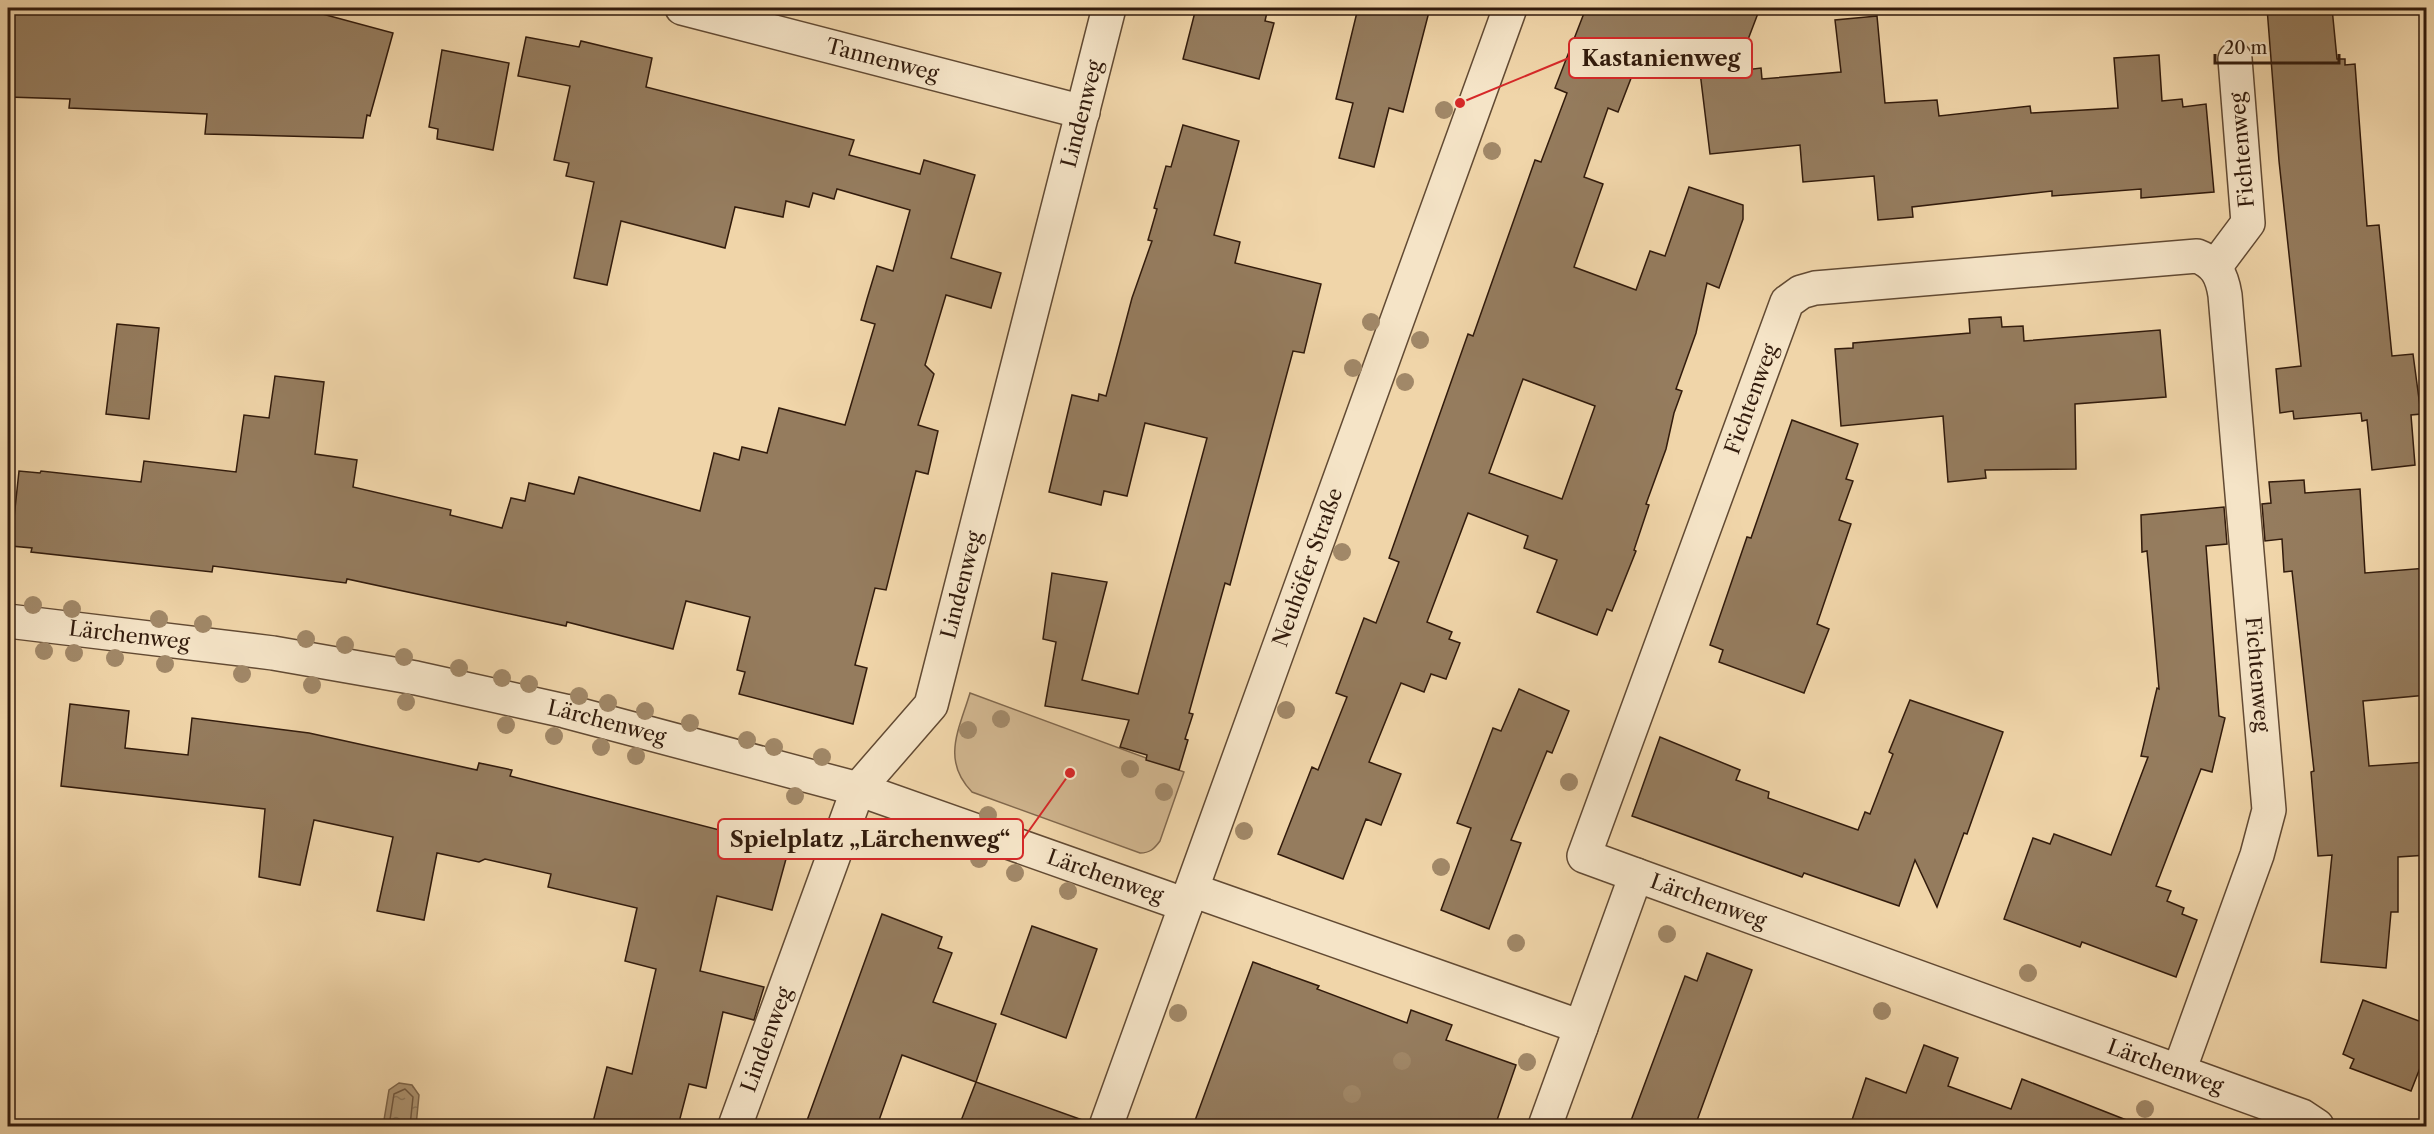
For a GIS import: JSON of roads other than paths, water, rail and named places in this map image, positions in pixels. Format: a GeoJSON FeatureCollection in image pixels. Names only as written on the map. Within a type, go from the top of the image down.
{"type":"FeatureCollection","features":[{"type":"Feature","properties":{"kind":"street","name":"Tannenweg"},"geometry":{"type":"LineString","coordinates":[[682,8],[1083,112]]}},
{"type":"Feature","properties":{"kind":"street","name":"Lindenweg"},"geometry":{"type":"LineString","coordinates":[[735,1126],[858,789],[931,705],[1109,8]]}},
{"type":"Feature","properties":{"kind":"street","name":"Neuhöfer Straße"},"geometry":{"type":"LineString","coordinates":[[1106,1126],[1510,8]]}},
{"type":"Feature","properties":{"kind":"street","name":"Fichtenweg"},"geometry":{"type":"LineString","coordinates":[[2215,267],[2248,223],[2235,58]]}},
{"type":"Feature","properties":{"kind":"street","name":"Fichtenweg"},"geometry":{"type":"LineString","coordinates":[[1636,875],[1584,856],[1787,302],[1801,292],[1815,288],[2186,256],[2207,260],[2220,273],[2225,295],[2269,810],[2257,855],[2179,1071]]}},
{"type":"Feature","properties":{"kind":"street","name":"Lärchenweg"},"geometry":{"type":"LineString","coordinates":[[8,621],[273,653],[416,678],[575,713],[858,789],[1581,1027],[1636,875],[2302,1116],[2317,1126]]}},
{"type":"Feature","properties":{"kind":"street"},"geometry":{"type":"LineString","coordinates":[[1545,1126],[1581,1027]]}},
{"type":"Feature","properties":{"kind":"water"},"geometry":{"type":"Polygon","coordinates":[[[399,1083],[412,1085],[419,1095],[416,1126],[383,1126],[389,1090],[399,1083]]]}},
{"type":"Feature","properties":{"kind":"place","name":"Kastanienweg"},"geometry":{"type":"Point","coordinates":[1460,103]}},
{"type":"Feature","properties":{"kind":"place","name":"Spielplatz „Lärchenweg“"},"geometry":{"type":"Point","coordinates":[1070,773]}}]}
